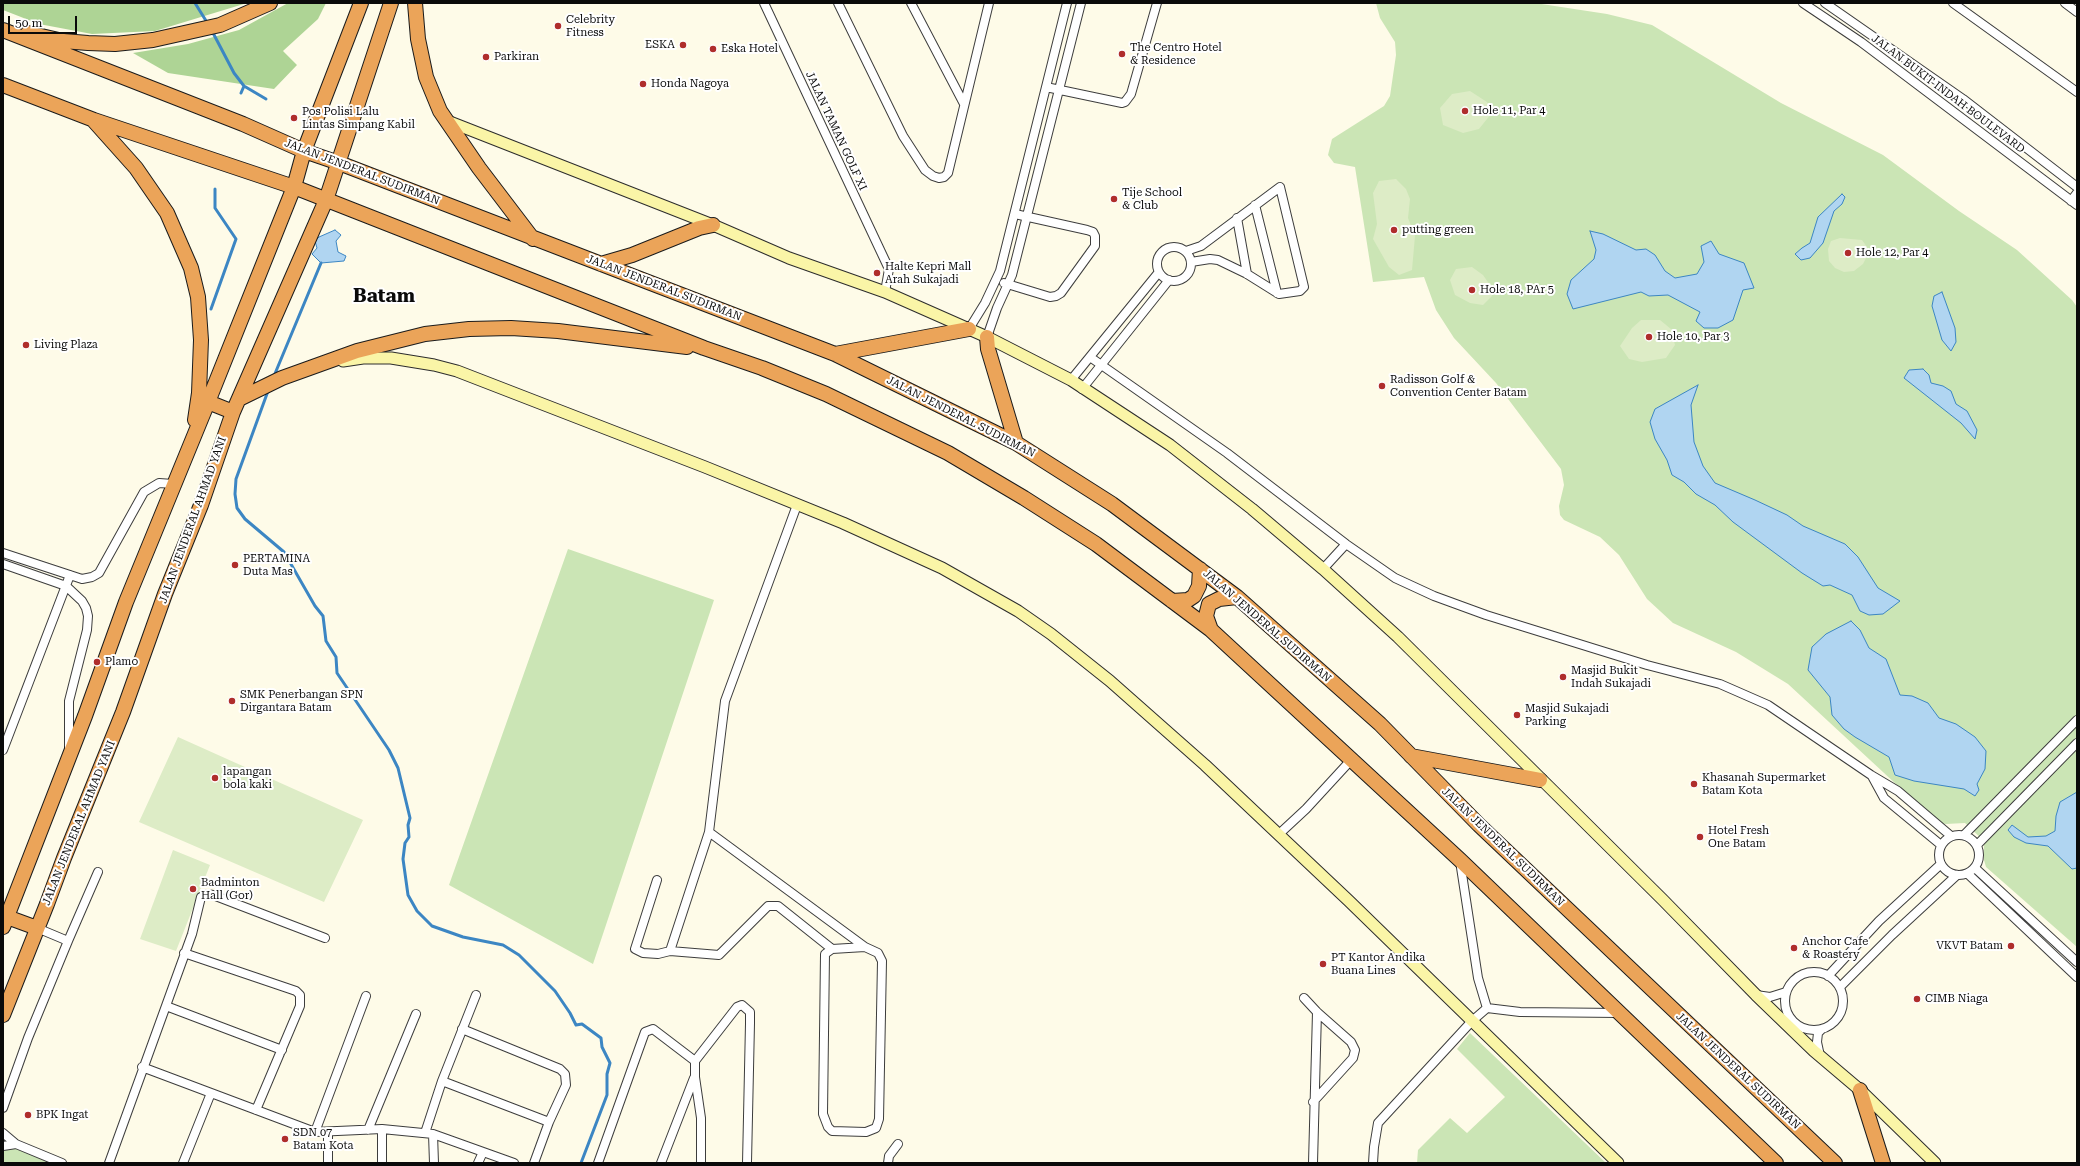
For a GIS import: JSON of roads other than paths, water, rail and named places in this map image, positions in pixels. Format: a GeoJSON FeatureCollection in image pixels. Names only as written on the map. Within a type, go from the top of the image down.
{"type":"FeatureCollection","features":[{"type":"Feature","properties":{"kind":"highway"},"geometry":{"type":"LineString","coordinates":[[3,24],[63,41],[115,44],[153,40],[220,25],[270,3]]}},
{"type":"Feature","properties":{"kind":"highway"},"geometry":{"type":"LineString","coordinates":[[37,928],[5,922],[70,756],[126,602],[294,187],[304,151],[361,3]]}},
{"type":"Feature","properties":{"kind":"highway","name":"JALAN JENDERAL AHMAD YANI"},"geometry":{"type":"LineString","coordinates":[[3,1015],[123,712],[166,594],[201,505],[233,412],[326,200],[391,3]]}},
{"type":"Feature","properties":{"kind":"highway"},"geometry":{"type":"LineString","coordinates":[[415,3],[418,39],[426,77],[445,120],[479,168],[533,239]]}},
{"type":"Feature","properties":{"kind":"highway","name":"JALAN JENDERAL SUDIRMAN"},"geometry":{"type":"LineString","coordinates":[[3,30],[243,124],[304,151],[339,162],[533,239],[835,354],[1016,443],[1112,504],[1237,597],[1380,724],[1479,825],[1835,1163]]}},
{"type":"Feature","properties":{"kind":"highway"},"geometry":{"type":"LineString","coordinates":[[3,85],[94,120],[294,187],[704,348],[762,368],[826,394],[948,453],[1024,498],[1096,544],[1211,630],[1460,860],[1776,1163]]}},
{"type":"Feature","properties":{"kind":"highway"},"geometry":{"type":"LineString","coordinates":[[94,120],[136,168],[167,213],[191,268],[198,297],[201,340],[200,393],[192,438]]}},
{"type":"Feature","properties":{"kind":"highway"},"geometry":{"type":"LineString","coordinates":[[601,264],[632,255],[699,228],[712,225]]}},
{"type":"Feature","properties":{"kind":"highway"},"geometry":{"type":"LineString","coordinates":[[239,400],[282,378],[321,365],[357,350],[425,334],[469,329],[511,328],[558,331],[657,345],[704,348]]}},
{"type":"Feature","properties":{"kind":"highway"},"geometry":{"type":"LineString","coordinates":[[835,354],[969,329]]}},
{"type":"Feature","properties":{"kind":"highway"},"geometry":{"type":"LineString","coordinates":[[987,337],[988,349],[1016,443]]}},
{"type":"Feature","properties":{"kind":"highway"},"geometry":{"type":"LineString","coordinates":[[208,402],[233,412]]}},
{"type":"Feature","properties":{"kind":"highway"},"geometry":{"type":"LineString","coordinates":[[1172,601],[1188,600],[1194,596],[1199,586],[1200,569]]}},
{"type":"Feature","properties":{"kind":"highway"},"geometry":{"type":"LineString","coordinates":[[1211,630],[1206,616],[1209,604],[1219,599],[1237,597]]}},
{"type":"Feature","properties":{"kind":"highway"},"geometry":{"type":"LineString","coordinates":[[1411,756],[1540,780]]}},
{"type":"Feature","properties":{"kind":"highway"},"geometry":{"type":"LineString","coordinates":[[1860,1090],[1883,1163]]}},
{"type":"Feature","properties":{"kind":"street","name":"JALAN TAMAN GOLF XI"},"geometry":{"type":"LineString","coordinates":[[764,3],[889,269],[885,292]]}},
{"type":"Feature","properties":{"kind":"street"},"geometry":{"type":"LineString","coordinates":[[838,3],[903,136],[925,170],[933,176],[944,177],[948,174],[989,3]]}},
{"type":"Feature","properties":{"kind":"street"},"geometry":{"type":"LineString","coordinates":[[911,3],[964,104]]}},
{"type":"Feature","properties":{"kind":"street"},"geometry":{"type":"LineString","coordinates":[[916,13],[920,3]]}},
{"type":"Feature","properties":{"kind":"street"},"geometry":{"type":"LineString","coordinates":[[969,329],[997,279],[1067,3]]}},
{"type":"Feature","properties":{"kind":"street"},"geometry":{"type":"LineString","coordinates":[[987,337],[997,308],[1008,285],[1060,90],[1080,3]]}},
{"type":"Feature","properties":{"kind":"street"},"geometry":{"type":"LineString","coordinates":[[1046,87],[1122,103],[1128,100],[1157,3]]}},
{"type":"Feature","properties":{"kind":"street","name":"JALAN BUKIT INDAH BOULEVARD"},"geometry":{"type":"LineString","coordinates":[[1803,3],[1861,42],[2074,203]]}},
{"type":"Feature","properties":{"kind":"street"},"geometry":{"type":"LineString","coordinates":[[1825,3],[1963,100],[2076,184],[2064,196]]}},
{"type":"Feature","properties":{"kind":"street"},"geometry":{"type":"LineString","coordinates":[[1953,3],[2077,92]]}},
{"type":"Feature","properties":{"kind":"street"},"geometry":{"type":"LineString","coordinates":[[2065,3],[2077,12]]}},
{"type":"Feature","properties":{"kind":"street"},"geometry":{"type":"LineString","coordinates":[[1861,42],[1868,34]]}},
{"type":"Feature","properties":{"kind":"street"},"geometry":{"type":"LineString","coordinates":[[445,120],[712,225],[789,258],[885,292],[987,337],[1071,380],[1170,445],[1252,509],[1323,569],[1398,637],[1540,780],[1663,900],[1756,995],[1820,1056],[1860,1090],[1935,1163]]}},
{"type":"Feature","properties":{"kind":"street"},"geometry":{"type":"LineString","coordinates":[[1186,251],[1200,246],[1280,187],[1304,287],[1300,291],[1282,294],[1277,293],[1247,274],[1218,260],[1191,262]]}},
{"type":"Feature","properties":{"kind":"street"},"geometry":{"type":"LineString","coordinates":[[2074,203],[2077,193]]}},
{"type":"Feature","properties":{"kind":"street"},"geometry":{"type":"LineString","coordinates":[[1255,205],[1277,293]]}},
{"type":"Feature","properties":{"kind":"street"},"geometry":{"type":"LineString","coordinates":[[997,279],[1008,285],[1050,297],[1056,296],[1060,293],[1095,246],[1095,236],[1093,232],[1014,214]]}},
{"type":"Feature","properties":{"kind":"street"},"geometry":{"type":"LineString","coordinates":[[1237,218],[1247,274]]}},
{"type":"Feature","properties":{"kind":"street"},"geometry":{"type":"LineString","coordinates":[[1176,246],[1186,251],[1191,262],[1189,273],[1185,277],[1180,280],[1169,280],[1159,272],[1156,267],[1158,256],[1165,248],[1176,246]]}},
{"type":"Feature","properties":{"kind":"street"},"geometry":{"type":"LineString","coordinates":[[1071,380],[1159,272]]}},
{"type":"Feature","properties":{"kind":"street"},"geometry":{"type":"LineString","coordinates":[[1082,388],[1169,280]]}},
{"type":"Feature","properties":{"kind":"street"},"geometry":{"type":"LineString","coordinates":[[1090,357],[1227,453],[1346,544],[1395,578],[1434,596],[1486,615],[1647,665],[1704,679],[1740,692],[1768,705],[1871,775],[1898,791],[1951,836]]}},
{"type":"Feature","properties":{"kind":"street"},"geometry":{"type":"LineString","coordinates":[[321,365],[363,358],[391,358],[412,360],[449,369],[573,415],[798,505],[942,568],[1018,611],[1051,634],[1161,724],[1349,901],[1618,1163]]}},
{"type":"Feature","properties":{"kind":"street"},"geometry":{"type":"LineString","coordinates":[[3,553],[87,580],[99,573],[144,492],[159,483],[173,484]]}},
{"type":"Feature","properties":{"kind":"street"},"geometry":{"type":"LineString","coordinates":[[670,951],[709,832],[725,701],[798,505]]}},
{"type":"Feature","properties":{"kind":"street"},"geometry":{"type":"LineString","coordinates":[[1323,569],[1346,544]]}},
{"type":"Feature","properties":{"kind":"street"},"geometry":{"type":"LineString","coordinates":[[3,564],[66,586],[82,601],[88,616],[87,630],[69,701],[68,725],[70,756]]}},
{"type":"Feature","properties":{"kind":"street"},"geometry":{"type":"LineString","coordinates":[[3,750],[70,575]]}},
{"type":"Feature","properties":{"kind":"street"},"geometry":{"type":"LineString","coordinates":[[1964,835],[2077,720]]}},
{"type":"Feature","properties":{"kind":"street"},"geometry":{"type":"LineString","coordinates":[[1977,845],[2077,743]]}},
{"type":"Feature","properties":{"kind":"street"},"geometry":{"type":"LineString","coordinates":[[1278,835],[1306,809],[1352,759]]}},
{"type":"Feature","properties":{"kind":"street"},"geometry":{"type":"LineString","coordinates":[[1871,775],[1884,798],[1941,845]]}},
{"type":"Feature","properties":{"kind":"street"},"geometry":{"type":"LineString","coordinates":[[709,832],[865,947],[878,953],[882,961],[879,1119],[876,1128],[866,1132],[832,1131],[828,1127],[823,1114],[825,954],[832,949],[865,947]]}},
{"type":"Feature","properties":{"kind":"street"},"geometry":{"type":"LineString","coordinates":[[1964,835],[1974,840],[1977,845],[1980,856],[1975,868],[1968,874],[1957,875],[1951,873],[1941,864],[1939,858],[1941,845],[1951,836],[1964,835]]}},
{"type":"Feature","properties":{"kind":"street"},"geometry":{"type":"LineString","coordinates":[[1460,860],[1478,978],[1487,1008]]}},
{"type":"Feature","properties":{"kind":"street"},"geometry":{"type":"LineString","coordinates":[[1828,976],[1879,922],[1941,864]]}},
{"type":"Feature","properties":{"kind":"street"},"geometry":{"type":"LineString","coordinates":[[1975,868],[2077,962]]}},
{"type":"Feature","properties":{"kind":"street"},"geometry":{"type":"LineString","coordinates":[[3,1108],[28,1038],[98,872]]}},
{"type":"Feature","properties":{"kind":"street"},"geometry":{"type":"LineString","coordinates":[[1968,874],[2077,977]]}},
{"type":"Feature","properties":{"kind":"street"},"geometry":{"type":"LineString","coordinates":[[1840,987],[1892,934],[1957,875]]}},
{"type":"Feature","properties":{"kind":"street"},"geometry":{"type":"LineString","coordinates":[[657,880],[635,949],[644,953],[658,954],[670,951],[719,955],[768,906],[778,906],[832,949]]}},
{"type":"Feature","properties":{"kind":"street"},"geometry":{"type":"LineString","coordinates":[[108,1163],[192,934],[201,897],[207,894],[325,938]]}},
{"type":"Feature","properties":{"kind":"street"},"geometry":{"type":"LineString","coordinates":[[37,928],[68,941]]}},
{"type":"Feature","properties":{"kind":"street"},"geometry":{"type":"LineString","coordinates":[[184,953],[296,991],[300,995],[300,1006],[256,1110]]}},
{"type":"Feature","properties":{"kind":"street"},"geometry":{"type":"LineString","coordinates":[[1820,1056],[1817,1042],[1818,1033],[1834,1022],[1840,1015],[1843,1006],[1843,996],[1840,987],[1828,976],[1816,972],[1806,973],[1797,977],[1790,983],[1784,1002],[1786,1011],[1791,1019],[1807,1029],[1822,1029]]}},
{"type":"Feature","properties":{"kind":"street"},"geometry":{"type":"LineString","coordinates":[[1756,995],[1770,997],[1786,992]]}},
{"type":"Feature","properties":{"kind":"street"},"geometry":{"type":"LineString","coordinates":[[434,1163],[429,1133],[442,1081],[476,995]]}},
{"type":"Feature","properties":{"kind":"street"},"geometry":{"type":"LineString","coordinates":[[315,1132],[366,996]]}},
{"type":"Feature","properties":{"kind":"street"},"geometry":{"type":"LineString","coordinates":[[1304,998],[1317,1012],[1351,1042],[1355,1050],[1353,1058],[1313,1102]]}},
{"type":"Feature","properties":{"kind":"street"},"geometry":{"type":"LineString","coordinates":[[701,1163],[701,1118],[695,1077],[695,1061],[737,1007],[742,1005],[750,1012],[747,1163]]}},
{"type":"Feature","properties":{"kind":"street"},"geometry":{"type":"LineString","coordinates":[[166,1006],[282,1050]]}},
{"type":"Feature","properties":{"kind":"street"},"geometry":{"type":"LineString","coordinates":[[1373,1163],[1378,1124],[1472,1021],[1487,1008],[1520,1012],[1619,1013]]}},
{"type":"Feature","properties":{"kind":"street"},"geometry":{"type":"LineString","coordinates":[[1313,1163],[1313,1102],[1317,1012]]}},
{"type":"Feature","properties":{"kind":"street"},"geometry":{"type":"LineString","coordinates":[[368,1130],[416,1014]]}},
{"type":"Feature","properties":{"kind":"street"},"geometry":{"type":"LineString","coordinates":[[462,1029],[560,1069],[565,1074],[566,1085],[549,1122],[534,1163]]}},
{"type":"Feature","properties":{"kind":"street"},"geometry":{"type":"LineString","coordinates":[[598,1163],[645,1032],[653,1029],[695,1061]]}},
{"type":"Feature","properties":{"kind":"street"},"geometry":{"type":"LineString","coordinates":[[142,1067],[315,1132],[382,1129],[429,1133],[514,1163]]}},
{"type":"Feature","properties":{"kind":"street"},"geometry":{"type":"LineString","coordinates":[[661,1163],[695,1077]]}},
{"type":"Feature","properties":{"kind":"street"},"geometry":{"type":"LineString","coordinates":[[442,1081],[549,1122]]}},
{"type":"Feature","properties":{"kind":"street"},"geometry":{"type":"LineString","coordinates":[[182,1163],[211,1093]]}},
{"type":"Feature","properties":{"kind":"street"},"geometry":{"type":"LineString","coordinates":[[382,1129],[382,1163]]}},
{"type":"Feature","properties":{"kind":"street"},"geometry":{"type":"LineString","coordinates":[[328,1132],[328,1163]]}},
{"type":"Feature","properties":{"kind":"street"},"geometry":{"type":"LineString","coordinates":[[3,1133],[16,1144],[62,1163]]}},
{"type":"Feature","properties":{"kind":"street"},"geometry":{"type":"LineString","coordinates":[[3,1146],[16,1144]]}},
{"type":"Feature","properties":{"kind":"street"},"geometry":{"type":"LineString","coordinates":[[888,1163],[889,1156],[898,1144]]}},
{"type":"Feature","properties":{"kind":"street"},"geometry":{"type":"LineString","coordinates":[[478,1163],[483,1152]]}},
{"type":"Feature","properties":{"kind":"water"},"geometry":{"type":"Polygon","coordinates":[[[1842,194],[1845,197],[1842,204],[1834,211],[1823,243],[1810,258],[1801,260],[1795,254],[1810,243],[1818,217],[1842,194]]]}},
{"type":"Feature","properties":{"kind":"water"},"geometry":{"type":"Polygon","coordinates":[[[335,230],[341,235],[336,241],[338,252],[346,256],[344,261],[321,263],[312,254],[317,248],[315,241],[319,237],[335,230]]]}},
{"type":"Feature","properties":{"kind":"water"},"geometry":{"type":"Polygon","coordinates":[[[1590,231],[1603,234],[1636,250],[1646,249],[1655,255],[1665,271],[1675,278],[1697,274],[1704,262],[1701,246],[1711,241],[1719,254],[1744,263],[1754,288],[1743,290],[1733,320],[1718,328],[1704,328],[1696,321],[1700,312],[1668,295],[1649,296],[1641,292],[1573,309],[1567,294],[1571,280],[1594,259],[1596,250],[1590,231]]]}},
{"type":"Feature","properties":{"kind":"water"},"geometry":{"type":"Polygon","coordinates":[[[1942,292],[1955,328],[1956,342],[1951,351],[1942,340],[1932,306],[1934,296],[1942,292]]]}},
{"type":"Feature","properties":{"kind":"water"},"geometry":{"type":"Polygon","coordinates":[[[1923,369],[1929,375],[1931,383],[1943,386],[1951,391],[1956,404],[1967,411],[1977,430],[1975,439],[1961,423],[1904,378],[1909,370],[1923,369]]]}},
{"type":"Feature","properties":{"kind":"water"},"geometry":{"type":"Polygon","coordinates":[[[1698,385],[1691,405],[1694,442],[1703,466],[1715,483],[1787,515],[1803,526],[1845,544],[1858,557],[1878,588],[1900,601],[1883,614],[1869,615],[1860,611],[1852,595],[1830,585],[1823,586],[1802,573],[1733,522],[1715,505],[1696,494],[1684,482],[1672,475],[1667,460],[1655,439],[1650,422],[1655,409],[1698,385]]]}},
{"type":"Feature","properties":{"kind":"water"},"geometry":{"type":"Polygon","coordinates":[[[1851,621],[1860,630],[1869,648],[1886,659],[1900,695],[1912,696],[1928,703],[1939,718],[1956,724],[1975,737],[1986,751],[1985,769],[1977,784],[1979,790],[1975,796],[1964,789],[1914,781],[1895,775],[1889,757],[1844,729],[1832,715],[1830,697],[1808,670],[1812,647],[1826,634],[1851,621]]]}},
{"type":"Feature","properties":{"kind":"water"},"geometry":{"type":"Polygon","coordinates":[[[2077,792],[2077,868],[2072,869],[2048,846],[2026,843],[2014,837],[2008,830],[2012,825],[2028,837],[2046,836],[2055,831],[2056,816],[2060,802],[2077,792]]]}},
{"type":"Feature","properties":{"kind":"waterway"},"geometry":{"type":"LineString","coordinates":[[195,3],[208,24]]}},
{"type":"Feature","properties":{"kind":"waterway"},"geometry":{"type":"LineString","coordinates":[[212,31],[234,73],[244,86],[266,99]]}},
{"type":"Feature","properties":{"kind":"waterway"},"geometry":{"type":"LineString","coordinates":[[241,93],[244,86]]}},
{"type":"Feature","properties":{"kind":"waterway"},"geometry":{"type":"LineString","coordinates":[[211,309],[236,239],[215,208],[215,189]]}},
{"type":"Feature","properties":{"kind":"waterway"},"geometry":{"type":"LineString","coordinates":[[274,376],[321,263]]}},
{"type":"Feature","properties":{"kind":"waterway"},"geometry":{"type":"LineString","coordinates":[[268,391],[236,479],[235,494],[237,508],[245,519],[284,552],[315,606],[323,616],[326,641],[336,657],[337,673],[389,750],[398,768],[410,818],[408,825],[409,837],[405,843],[403,859],[408,895],[417,911],[432,926],[463,937],[503,945],[519,955],[555,991],[570,1013],[576,1025],[582,1024],[601,1038],[602,1047],[610,1063],[607,1074],[607,1095],[581,1163]]}},
{"type":"Feature","properties":{"kind":"place","name":"Celebrity Fitness"},"geometry":{"type":"Point","coordinates":[558,26]}},
{"type":"Feature","properties":{"kind":"place","name":"ESKA"},"geometry":{"type":"Point","coordinates":[683,45]}},
{"type":"Feature","properties":{"kind":"place","name":"Eska Hotel"},"geometry":{"type":"Point","coordinates":[713,49]}},
{"type":"Feature","properties":{"kind":"place","name":"The Centro Hotel & Residence"},"geometry":{"type":"Point","coordinates":[1122,54]}},
{"type":"Feature","properties":{"kind":"place","name":"Parkiran"},"geometry":{"type":"Point","coordinates":[486,57]}},
{"type":"Feature","properties":{"kind":"place","name":"Honda Nagoya"},"geometry":{"type":"Point","coordinates":[643,84]}},
{"type":"Feature","properties":{"kind":"place","name":"Hole 11, Par 4"},"geometry":{"type":"Point","coordinates":[1465,111]}},
{"type":"Feature","properties":{"kind":"place","name":"Pos Polisi Lalu Lintas Simpang Kabil"},"geometry":{"type":"Point","coordinates":[294,118]}},
{"type":"Feature","properties":{"kind":"place","name":"Tije School & Club"},"geometry":{"type":"Point","coordinates":[1114,199]}},
{"type":"Feature","properties":{"kind":"place","name":"putting green"},"geometry":{"type":"Point","coordinates":[1394,230]}},
{"type":"Feature","properties":{"kind":"place","name":"Hole 12, Par 4"},"geometry":{"type":"Point","coordinates":[1848,253]}},
{"type":"Feature","properties":{"kind":"place","name":"Halte Kepri Mall Arah Sukajadi"},"geometry":{"type":"Point","coordinates":[877,273]}},
{"type":"Feature","properties":{"kind":"place","name":"Hole 18, PAr 5"},"geometry":{"type":"Point","coordinates":[1472,290]}},
{"type":"Feature","properties":{"kind":"place","name":"Hole 10, Par 3"},"geometry":{"type":"Point","coordinates":[1649,337]}},
{"type":"Feature","properties":{"kind":"place","name":"Living Plaza"},"geometry":{"type":"Point","coordinates":[26,345]}},
{"type":"Feature","properties":{"kind":"place","name":"Radisson Golf & Convention Center Batam"},"geometry":{"type":"Point","coordinates":[1382,386]}},
{"type":"Feature","properties":{"kind":"place","name":"PERTAMINA Duta Mas"},"geometry":{"type":"Point","coordinates":[235,565]}},
{"type":"Feature","properties":{"kind":"place","name":"Plamo"},"geometry":{"type":"Point","coordinates":[97,662]}},
{"type":"Feature","properties":{"kind":"place","name":"Masjid Bukit Indah Sukajadi"},"geometry":{"type":"Point","coordinates":[1563,677]}},
{"type":"Feature","properties":{"kind":"place","name":"SMK Penerbangan SPN Dirgantara Batam"},"geometry":{"type":"Point","coordinates":[232,701]}},
{"type":"Feature","properties":{"kind":"place","name":"Masjid Sukajadi Parking"},"geometry":{"type":"Point","coordinates":[1517,715]}},
{"type":"Feature","properties":{"kind":"place","name":"lapangan bola kaki"},"geometry":{"type":"Point","coordinates":[215,778]}},
{"type":"Feature","properties":{"kind":"place","name":"Khasanah Supermarket Batam Kota"},"geometry":{"type":"Point","coordinates":[1694,784]}},
{"type":"Feature","properties":{"kind":"place","name":"Hotel Fresh One Batam"},"geometry":{"type":"Point","coordinates":[1700,837]}},
{"type":"Feature","properties":{"kind":"place","name":"Badminton Hall (Gor)"},"geometry":{"type":"Point","coordinates":[193,889]}},
{"type":"Feature","properties":{"kind":"place","name":"VKVT Batam"},"geometry":{"type":"Point","coordinates":[2011,946]}},
{"type":"Feature","properties":{"kind":"place","name":"Anchor Cafe & Roastery"},"geometry":{"type":"Point","coordinates":[1794,948]}},
{"type":"Feature","properties":{"kind":"place","name":"PT Kantor Andika Buana Lines"},"geometry":{"type":"Point","coordinates":[1323,964]}},
{"type":"Feature","properties":{"kind":"place","name":"CIMB Niaga"},"geometry":{"type":"Point","coordinates":[1917,999]}},
{"type":"Feature","properties":{"kind":"place","name":"BPK Ingat"},"geometry":{"type":"Point","coordinates":[28,1115]}},
{"type":"Feature","properties":{"kind":"place","name":"SDN 07 Batam Kota"},"geometry":{"type":"Point","coordinates":[285,1139]}},
{"type":"Feature","properties":{"kind":"district","name":"Batam"},"geometry":{"type":"Point","coordinates":[384,296]}}]}
